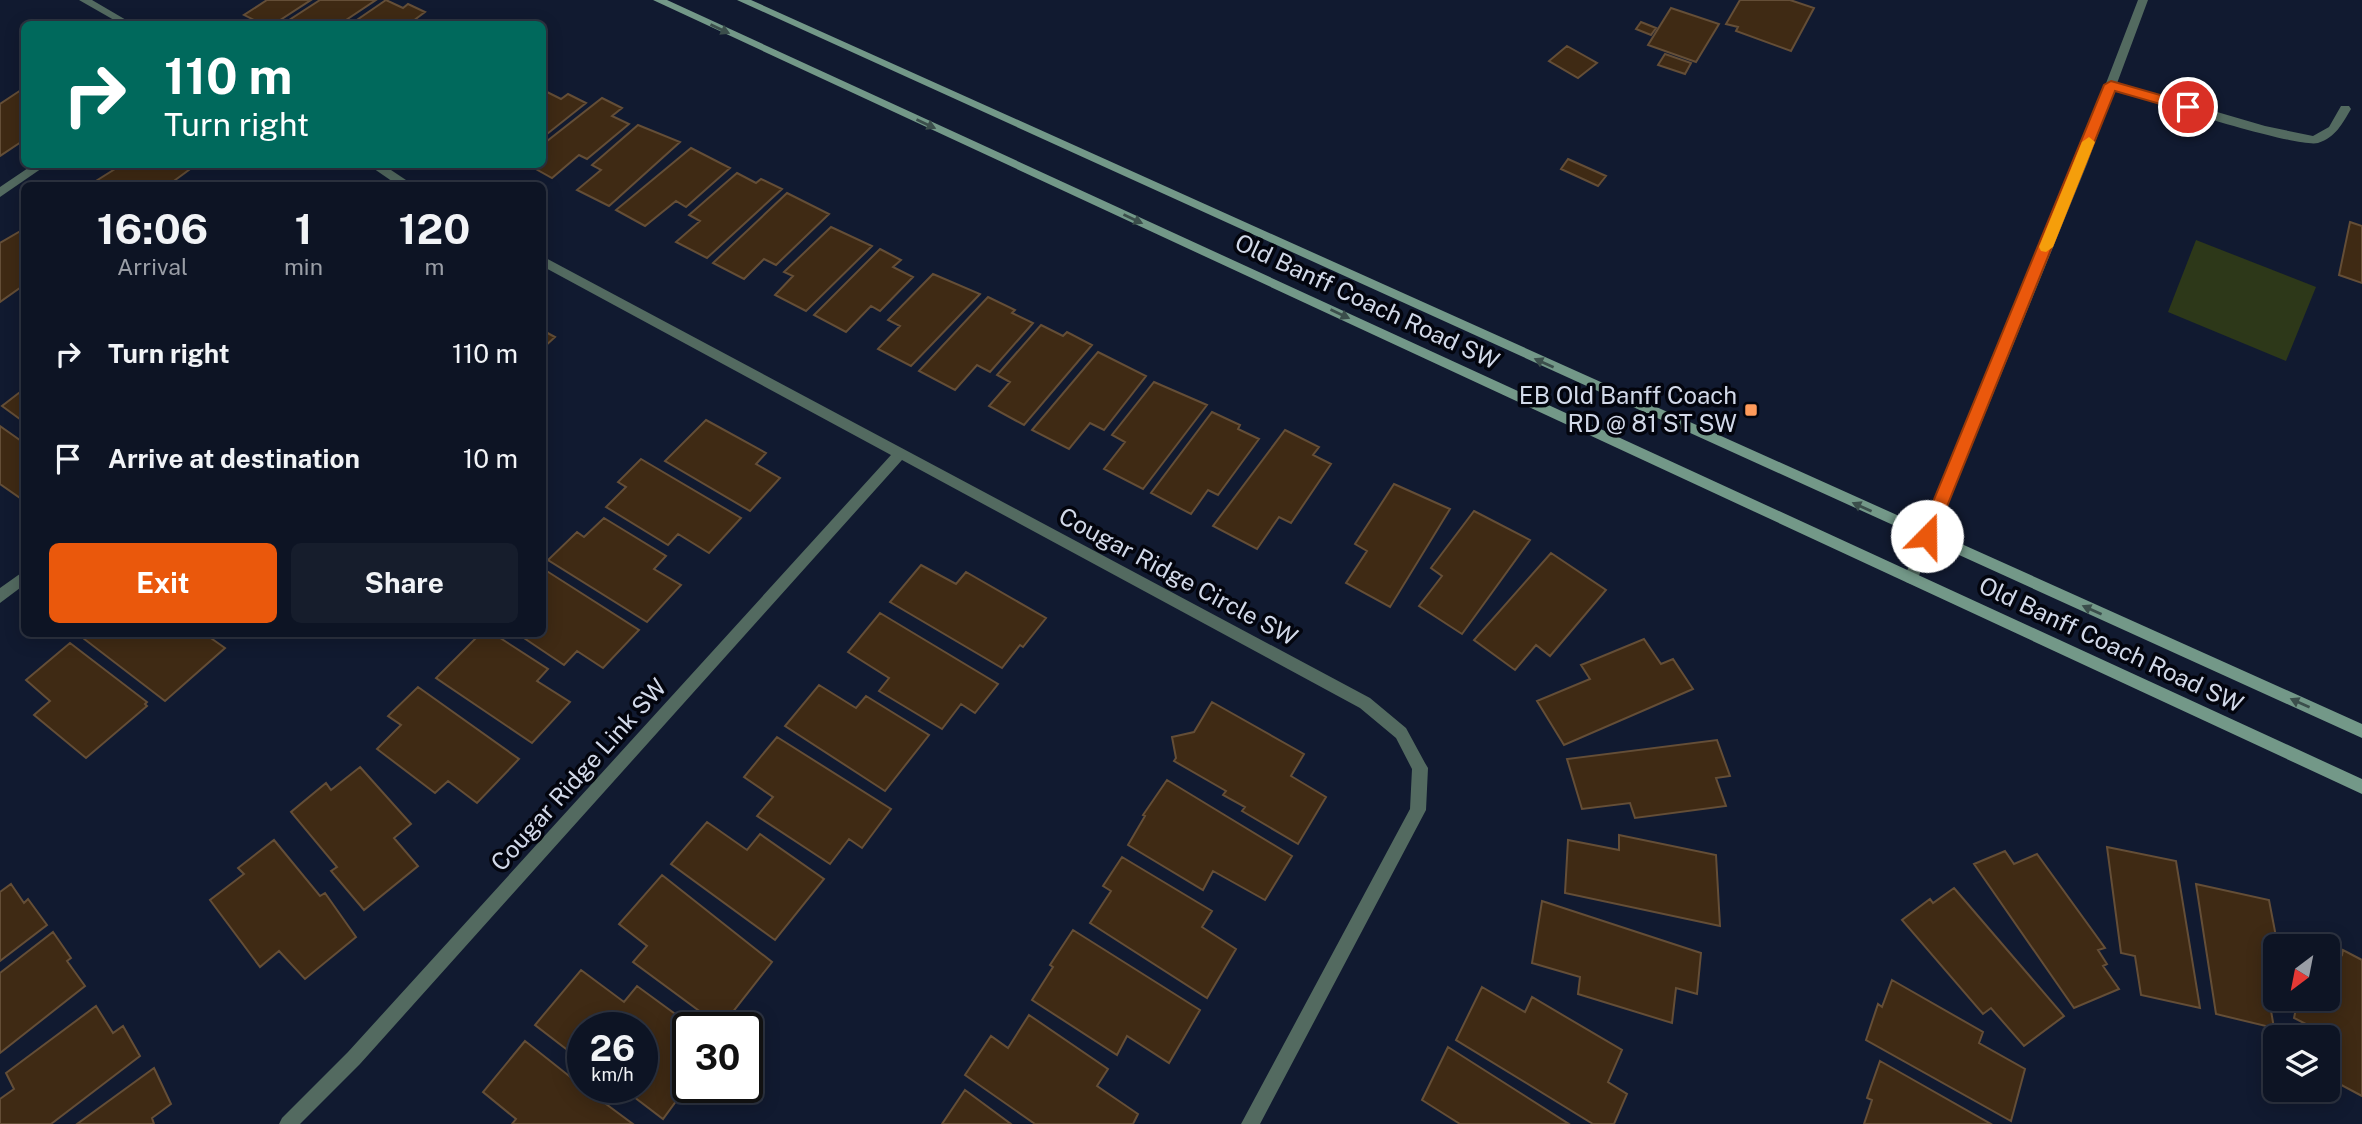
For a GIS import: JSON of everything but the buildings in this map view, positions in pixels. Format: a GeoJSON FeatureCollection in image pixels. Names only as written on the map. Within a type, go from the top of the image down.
{"type":"FeatureCollection","features":[{"type":"Feature","properties":{"kind":"main road","name":"Old Banff Coach Road SW"},"geometry":{"type":"LineString","coordinates":[[658,0],[2362,787]]}},
{"type":"Feature","properties":{"kind":"main road","name":"Old Banff Coach Road SW"},"geometry":{"type":"LineString","coordinates":[[742,0],[2362,731]]}},
{"type":"Feature","properties":{"kind":"street"},"geometry":{"type":"LineString","coordinates":[[84,0],[122,21]]}},
{"type":"Feature","properties":{"kind":"street"},"geometry":{"type":"LineString","coordinates":[[1910,578],[2111,85],[2143,0]]}},
{"type":"Feature","properties":{"kind":"street"},"geometry":{"type":"LineString","coordinates":[[2111,85],[2265,130],[2314,141],[2333,130],[2345,109]]}},
{"type":"Feature","properties":{"kind":"street"},"geometry":{"type":"LineString","coordinates":[[0,193],[37,168]]}},
{"type":"Feature","properties":{"kind":"street"},"geometry":{"type":"LineString","coordinates":[[379,168],[402,182]]}},
{"type":"Feature","properties":{"kind":"street","name":"Cougar Ridge Circle SW"},"geometry":{"type":"LineString","coordinates":[[546,262],[1365,704],[1401,733],[1420,768],[1418,810],[1402,845],[1250,1124]]}},
{"type":"Feature","properties":{"kind":"street","name":"Cougar Ridge Link SW"},"geometry":{"type":"LineString","coordinates":[[288,1124],[363,1048],[901,453]]}},
{"type":"Feature","properties":{"kind":"street"},"geometry":{"type":"LineString","coordinates":[[0,597],[21,580]]}},
{"type":"Feature","properties":{"kind":"green space"},"geometry":{"type":"Polygon","coordinates":[[[2196,240],[2316,287],[2286,361],[2168,312],[2196,240]]]}},
{"type":"Feature","properties":{"kind":"slow traffic"},"geometry":{"type":"LineString","coordinates":[[2046,247],[2089,142]]}},
{"type":"Feature","properties":{"kind":"place","name":"EB Old Banff Coach RD @ 81 ST SW"},"geometry":{"type":"Point","coordinates":[1751,410]}},
{"type":"Feature","properties":{"kind":"route"},"geometry":{"type":"LineString","coordinates":[[1927,536],[2111,85],[2188,107]]}}]}
